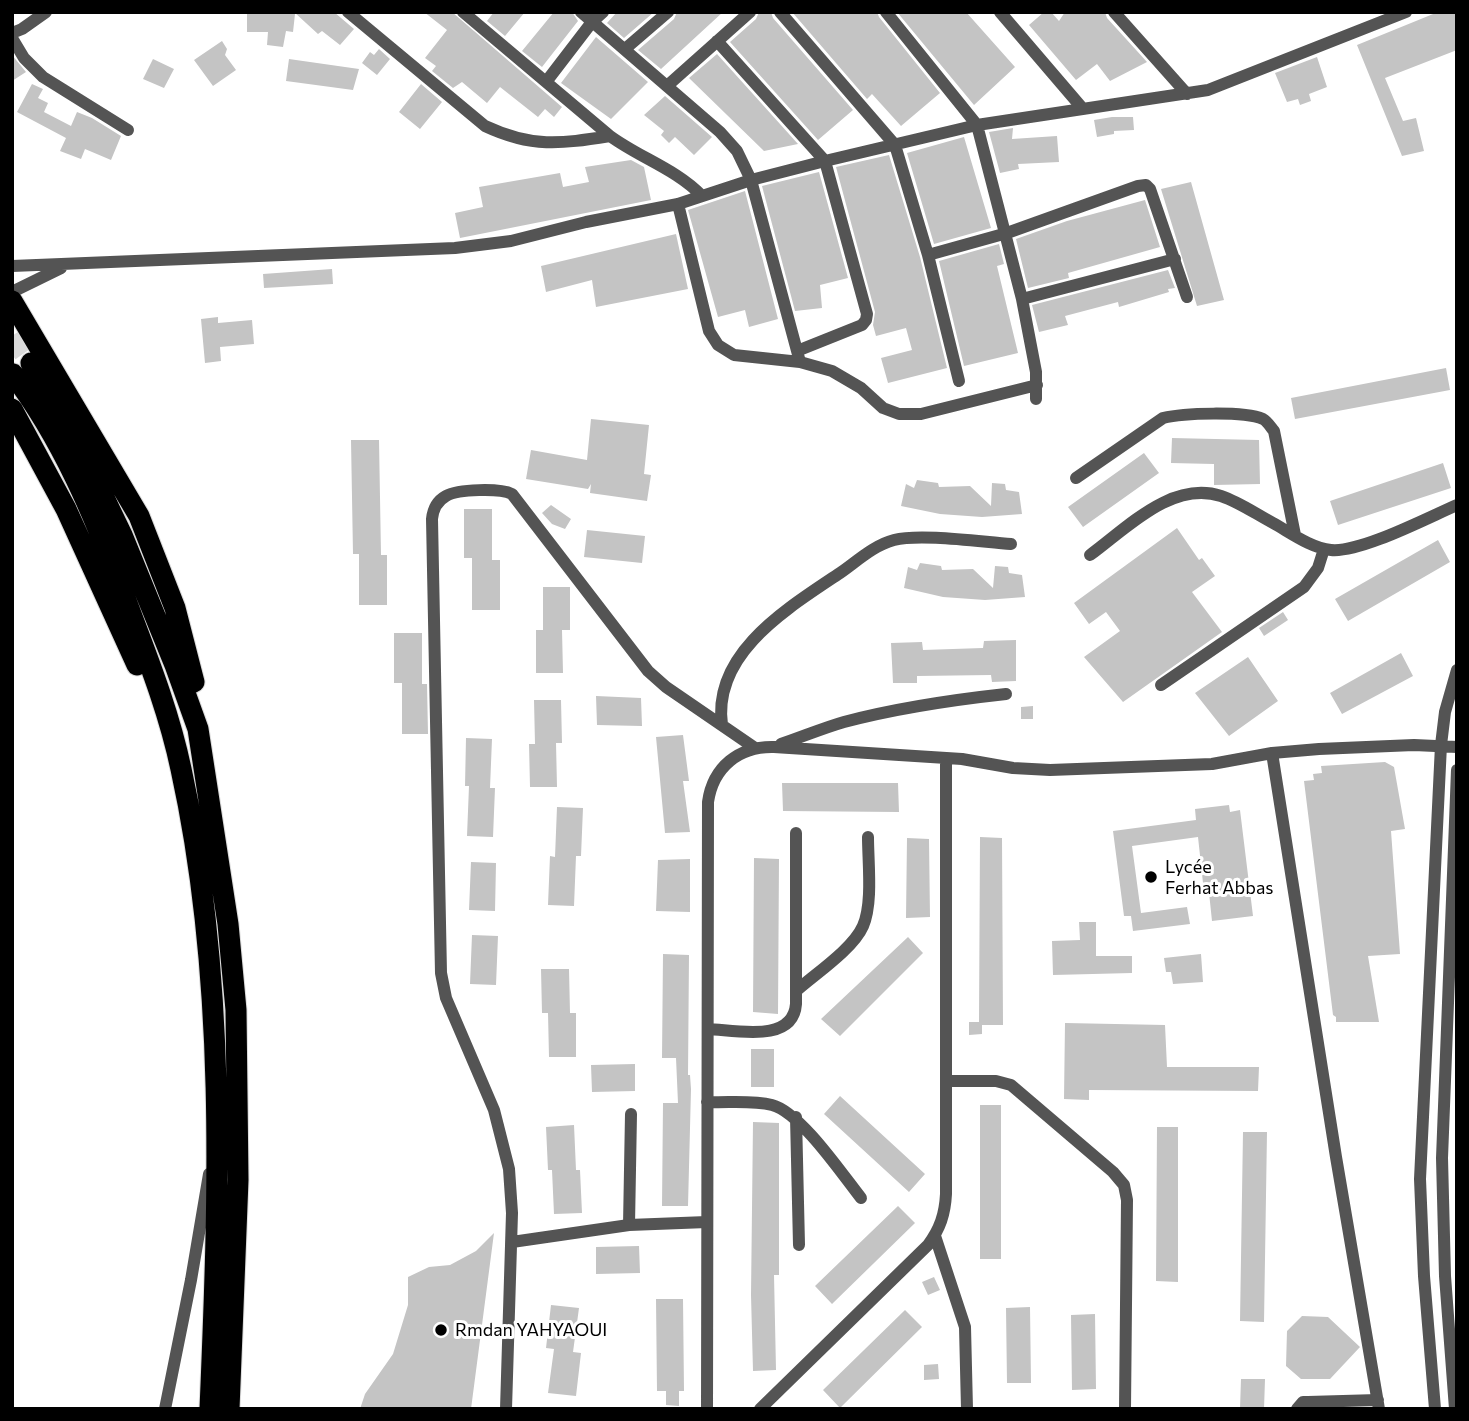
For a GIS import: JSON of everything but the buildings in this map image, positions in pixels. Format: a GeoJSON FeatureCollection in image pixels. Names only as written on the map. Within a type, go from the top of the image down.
{"type":"FeatureCollection","features":[{"type":"Feature","properties":{"kind":"highway"},"geometry":{"type":"LineString","coordinates":[[12,300],[139,516],[175,608],[196,692],[198,729],[228,924],[236,1010],[238,1180],[229,1409]]}},
{"type":"Feature","properties":{"kind":"highway"},"geometry":{"type":"LineString","coordinates":[[22,369],[92,473],[122,535],[198,729]]}},
{"type":"Feature","properties":{"kind":"highway"},"geometry":{"type":"LineString","coordinates":[[22,369],[33,401],[84,493],[143,642],[181,770],[206,929],[213,1026],[217,1125],[216,1269],[210,1409]]}},
{"type":"Feature","properties":{"kind":"highway"},"geometry":{"type":"LineString","coordinates":[[12,409],[66,509],[152,702],[173,736]]}},
{"type":"Feature","properties":{"kind":"street"},"geometry":{"type":"LineString","coordinates":[[46,12],[12,35],[24,58],[43,77],[128,130]]}},
{"type":"Feature","properties":{"kind":"street"},"geometry":{"type":"LineString","coordinates":[[348,12],[485,126],[508,137],[527,142],[561,142],[610,136]]}},
{"type":"Feature","properties":{"kind":"street"},"geometry":{"type":"LineString","coordinates":[[463,12],[610,136],[635,153],[680,176],[702,196]]}},
{"type":"Feature","properties":{"kind":"street"},"geometry":{"type":"LineString","coordinates":[[581,12],[729,141],[743,162],[751,180],[799,356]]}},
{"type":"Feature","properties":{"kind":"street"},"geometry":{"type":"LineString","coordinates":[[546,82],[592,22],[603,12]]}},
{"type":"Feature","properties":{"kind":"street"},"geometry":{"type":"LineString","coordinates":[[625,49],[668,12]]}},
{"type":"Feature","properties":{"kind":"street"},"geometry":{"type":"LineString","coordinates":[[667,86],[750,12]]}},
{"type":"Feature","properties":{"kind":"street"},"geometry":{"type":"LineString","coordinates":[[780,12],[895,145],[928,255],[959,381]]}},
{"type":"Feature","properties":{"kind":"street"},"geometry":{"type":"LineString","coordinates":[[886,12],[977,125],[1022,299],[1037,385],[1036,398]]}},
{"type":"Feature","properties":{"kind":"street"},"geometry":{"type":"LineString","coordinates":[[1000,12],[1083,109]]}},
{"type":"Feature","properties":{"kind":"street"},"geometry":{"type":"LineString","coordinates":[[1114,12],[1187,94]]}},
{"type":"Feature","properties":{"kind":"street"},"geometry":{"type":"LineString","coordinates":[[12,266],[454,248],[511,241],[586,222],[678,204],[825,160],[977,125],[1187,94],[1228,83],[1406,12]]}},
{"type":"Feature","properties":{"kind":"street"},"geometry":{"type":"LineString","coordinates":[[717,41],[825,160],[867,317],[863,325],[799,356]]}},
{"type":"Feature","properties":{"kind":"street"},"geometry":{"type":"LineString","coordinates":[[928,255],[1007,233],[1146,185],[1150,189],[1187,297]]}},
{"type":"Feature","properties":{"kind":"street"},"geometry":{"type":"LineString","coordinates":[[678,204],[709,331],[725,351],[734,355],[799,356],[861,388],[883,408],[910,415],[1037,385]]}},
{"type":"Feature","properties":{"kind":"street"},"geometry":{"type":"LineString","coordinates":[[1022,299],[1175,259]]}},
{"type":"Feature","properties":{"kind":"street"},"geometry":{"type":"LineString","coordinates":[[12,292],[68,265]]}},
{"type":"Feature","properties":{"kind":"street"},"geometry":{"type":"LineString","coordinates":[[1076,478],[1163,418],[1178,414],[1248,415],[1265,420],[1274,431],[1295,535]]}},
{"type":"Feature","properties":{"kind":"street"},"geometry":{"type":"LineString","coordinates":[[506,1409],[512,1242],[511,1191],[500,1129],[446,998],[441,973],[432,519],[439,501],[457,493],[501,490],[512,494],[648,671],[666,687],[755,748]]}},
{"type":"Feature","properties":{"kind":"street"},"geometry":{"type":"LineString","coordinates":[[1090,555],[1162,502],[1190,493],[1229,499],[1324,549],[1341,550],[1358,547],[1457,505]]}},
{"type":"Feature","properties":{"kind":"street"},"geometry":{"type":"LineString","coordinates":[[722,725],[721,702],[727,678],[747,647],[804,598],[884,544],[912,537],[1011,544]]}},
{"type":"Feature","properties":{"kind":"street"},"geometry":{"type":"LineString","coordinates":[[1160,685],[1304,587],[1318,568],[1324,549]]}},
{"type":"Feature","properties":{"kind":"street"},"geometry":{"type":"LineString","coordinates":[[1435,1409],[1424,1276],[1420,1179],[1441,745],[1445,712],[1457,670]]}},
{"type":"Feature","properties":{"kind":"street"},"geometry":{"type":"LineString","coordinates":[[774,747],[841,723],[878,714],[1006,694]]}},
{"type":"Feature","properties":{"kind":"street"},"geometry":{"type":"LineString","coordinates":[[707,1409],[709,793],[722,767],[737,755],[755,748],[774,747],[946,758],[1013,768],[1049,770],[1212,764],[1272,753],[1320,749],[1441,745],[1457,747]]}},
{"type":"Feature","properties":{"kind":"street"},"geometry":{"type":"LineString","coordinates":[[1272,753],[1378,1404],[1303,1402],[1297,1409]]}},
{"type":"Feature","properties":{"kind":"street"},"geometry":{"type":"LineString","coordinates":[[760,1409],[940,1227],[946,1205],[946,758]]}},
{"type":"Feature","properties":{"kind":"street"},"geometry":{"type":"LineString","coordinates":[[1455,1409],[1451,1278],[1442,1158],[1457,771]]}},
{"type":"Feature","properties":{"kind":"street"},"geometry":{"type":"LineString","coordinates":[[708,1029],[778,1030],[793,1017],[796,991],[796,833]]}},
{"type":"Feature","properties":{"kind":"street"},"geometry":{"type":"LineString","coordinates":[[796,991],[855,939],[864,925],[867,908],[868,837]]}},
{"type":"Feature","properties":{"kind":"street"},"geometry":{"type":"LineString","coordinates":[[946,1081],[1001,1081],[1011,1085],[1113,1172],[1124,1185],[1127,1200],[1125,1409]]}},
{"type":"Feature","properties":{"kind":"street"},"geometry":{"type":"LineString","coordinates":[[708,1102],[772,1105],[789,1112],[861,1198]]}},
{"type":"Feature","properties":{"kind":"street"},"geometry":{"type":"LineString","coordinates":[[629,1225],[631,1114]]}},
{"type":"Feature","properties":{"kind":"street"},"geometry":{"type":"LineString","coordinates":[[796,1118],[799,1245]]}},
{"type":"Feature","properties":{"kind":"street"},"geometry":{"type":"LineString","coordinates":[[165,1409],[191,1280],[217,1125]]}},
{"type":"Feature","properties":{"kind":"street"},"geometry":{"type":"LineString","coordinates":[[1442,1158],[1457,1160]]}},
{"type":"Feature","properties":{"kind":"street"},"geometry":{"type":"LineString","coordinates":[[512,1242],[629,1225],[707,1222]]}},
{"type":"Feature","properties":{"kind":"street"},"geometry":{"type":"LineString","coordinates":[[934,1236],[965,1327],[967,1409]]}},
{"type":"Feature","properties":{"kind":"tunnel"},"geometry":{"type":"LineString","coordinates":[[12,336],[31,363]]}},
{"type":"Feature","properties":{"kind":"place","name":"Lycée Ferhat Abbas"},"geometry":{"type":"Point","coordinates":[1151,877]}},
{"type":"Feature","properties":{"kind":"place","name":"Rmdan YAHYAOUI"},"geometry":{"type":"Point","coordinates":[441,1330]}}]}
